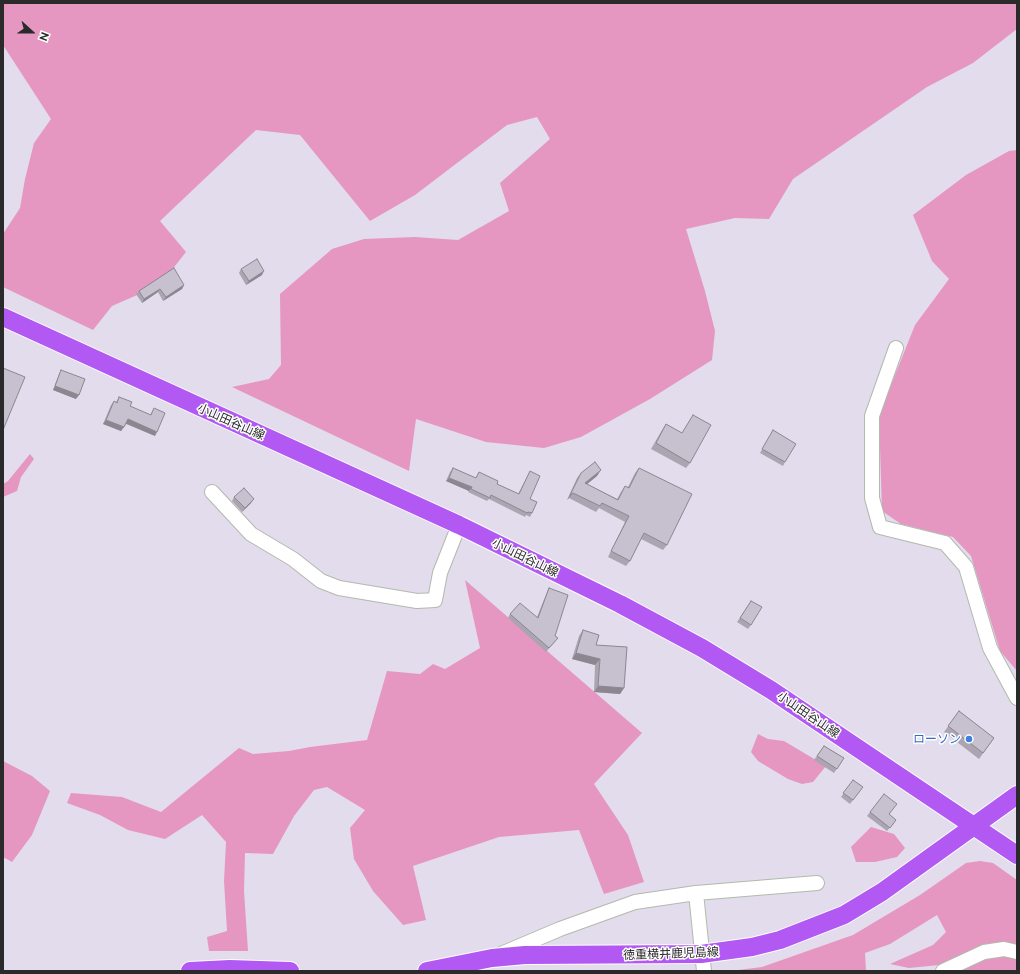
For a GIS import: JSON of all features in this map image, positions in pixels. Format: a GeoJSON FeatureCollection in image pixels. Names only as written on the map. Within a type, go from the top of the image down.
{"type":"FeatureCollection","features":[{"type":"Feature","properties":{"kind":"main road","name":"小山田谷山線"},"geometry":{"type":"LineString","coordinates":[[3,317],[459,525],[620,604],[702,648],[771,690],[1017,855]]}},
{"type":"Feature","properties":{"kind":"main road","name":"徳重横井鹿児島線"},"geometry":{"type":"LineString","coordinates":[[427,971],[492,958],[525,955],[703,963],[745,949],[780,940],[844,915],[882,892],[1017,795]]}},
{"type":"Feature","properties":{"kind":"main road"},"geometry":{"type":"LineString","coordinates":[[190,971],[230,969],[290,971]]}},
{"type":"Feature","properties":{"kind":"street"},"geometry":{"type":"LineString","coordinates":[[896,348],[872,416],[872,498],[880,527],[945,543],[966,567],[990,648],[1017,698]]}},
{"type":"Feature","properties":{"kind":"street"},"geometry":{"type":"LineString","coordinates":[[212,492],[251,534],[293,559],[321,581],[339,588],[417,601],[435,600],[440,573],[459,525]]}},
{"type":"Feature","properties":{"kind":"street"},"geometry":{"type":"LineString","coordinates":[[492,958],[560,930],[635,902],[696,893],[817,883]]}},
{"type":"Feature","properties":{"kind":"street"},"geometry":{"type":"LineString","coordinates":[[696,893],[703,963]]}},
{"type":"Feature","properties":{"kind":"street"},"geometry":{"type":"LineString","coordinates":[[943,971],[984,952],[1004,949],[1017,952]]}},
{"type":"Feature","properties":{"kind":"shaded area"},"geometry":{"type":"Polygon","coordinates":[[[3,3],[1017,3],[1017,29],[973,63],[927,87],[793,179],[769,219],[735,218],[686,229],[705,291],[715,331],[712,360],[650,399],[581,437],[544,448],[486,442],[416,419],[409,471],[232,387],[269,379],[281,365],[280,294],[332,249],[364,239],[415,237],[458,240],[509,211],[500,183],[550,139],[537,117],[507,125],[415,195],[370,221],[300,135],[256,130],[160,221],[186,252],[160,285],[112,306],[93,330],[3,287],[3,234],[20,208],[25,179],[34,143],[51,119],[3,45],[3,3]]]}},
{"type":"Feature","properties":{"kind":"shaded area"},"geometry":{"type":"Polygon","coordinates":[[[1017,150],[1017,671],[1000,651],[971,556],[953,537],[901,524],[882,511],[879,415],[915,325],[949,279],[932,261],[913,215],[966,175],[1009,151],[1017,150]]]}},
{"type":"Feature","properties":{"kind":"shaded area"},"geometry":{"type":"Polygon","coordinates":[[[30,454],[34,459],[21,477],[17,491],[3,497],[3,484],[8,481],[30,454]]]}},
{"type":"Feature","properties":{"kind":"shaded area"},"geometry":{"type":"Polygon","coordinates":[[[465,580],[642,733],[594,784],[628,835],[644,882],[604,894],[579,830],[499,837],[413,866],[426,920],[403,925],[373,891],[354,859],[350,828],[365,810],[327,787],[314,790],[294,816],[273,854],[245,853],[244,891],[248,951],[209,951],[207,937],[227,931],[224,881],[226,842],[202,815],[165,839],[128,830],[100,815],[67,803],[71,793],[122,797],[161,812],[239,748],[253,754],[289,751],[367,740],[387,671],[420,674],[433,664],[445,669],[480,648],[465,580]]]}},
{"type":"Feature","properties":{"kind":"shaded area"},"geometry":{"type":"Polygon","coordinates":[[[758,734],[768,739],[784,741],[826,766],[813,782],[802,784],[788,779],[758,761],[751,752],[758,734]]]}},
{"type":"Feature","properties":{"kind":"shaded area"},"geometry":{"type":"Polygon","coordinates":[[[3,761],[32,776],[50,791],[32,835],[12,862],[3,857],[3,761]]]}},
{"type":"Feature","properties":{"kind":"shaded area"},"geometry":{"type":"Polygon","coordinates":[[[871,827],[894,834],[905,848],[897,857],[875,862],[856,862],[851,847],[871,827]]]}},
{"type":"Feature","properties":{"kind":"shaded area"},"geometry":{"type":"Polygon","coordinates":[[[980,861],[993,863],[1017,880],[1017,971],[939,971],[939,965],[909,968],[890,964],[933,945],[946,932],[937,915],[890,944],[865,953],[866,971],[730,971],[762,967],[853,935],[920,895],[966,863],[980,861]]]}},
{"type":"Feature","properties":{"kind":"building"},"geometry":{"type":"Polygon","coordinates":[[[257,259],[264,271],[249,281],[241,269],[257,259]]]}},
{"type":"Feature","properties":{"kind":"building"},"geometry":{"type":"Polygon","coordinates":[[[174,268],[184,285],[166,297],[160,289],[144,299],[139,291],[174,268]]]}},
{"type":"Feature","properties":{"kind":"building"},"geometry":{"type":"Polygon","coordinates":[[[3,368],[25,377],[3,430],[3,368]]]}},
{"type":"Feature","properties":{"kind":"building"},"geometry":{"type":"Polygon","coordinates":[[[61,370],[85,379],[79,395],[55,386],[61,370]]]}},
{"type":"Feature","properties":{"kind":"building"},"geometry":{"type":"Polygon","coordinates":[[[119,397],[132,402],[130,406],[151,415],[154,408],[165,413],[157,432],[128,419],[124,427],[106,420],[114,401],[117,403],[119,397]]]}},
{"type":"Feature","properties":{"kind":"building"},"geometry":{"type":"Polygon","coordinates":[[[693,415],[711,425],[690,463],[656,443],[666,424],[682,433],[693,415]]]}},
{"type":"Feature","properties":{"kind":"building"},"geometry":{"type":"Polygon","coordinates":[[[773,430],[796,444],[785,462],[762,449],[773,430]]]}},
{"type":"Feature","properties":{"kind":"building"},"geometry":{"type":"Polygon","coordinates":[[[595,462],[601,470],[585,483],[618,500],[625,486],[629,488],[639,468],[692,494],[667,545],[644,533],[630,561],[611,551],[629,516],[602,503],[600,506],[573,493],[570,495],[581,473],[595,462]]]}},
{"type":"Feature","properties":{"kind":"building"},"geometry":{"type":"Polygon","coordinates":[[[453,468],[476,478],[479,472],[498,481],[497,484],[519,494],[530,471],[540,476],[530,499],[537,502],[532,513],[527,513],[491,495],[490,498],[471,489],[472,487],[449,478],[453,468]]]}},
{"type":"Feature","properties":{"kind":"building"},"geometry":{"type":"Polygon","coordinates":[[[244,488],[254,499],[245,508],[234,497],[244,488]]]}},
{"type":"Feature","properties":{"kind":"building"},"geometry":{"type":"Polygon","coordinates":[[[549,588],[568,595],[555,636],[558,638],[549,648],[510,614],[520,603],[538,618],[549,588]]]}},
{"type":"Feature","properties":{"kind":"building"},"geometry":{"type":"Polygon","coordinates":[[[751,601],[762,607],[751,625],[740,618],[751,601]]]}},
{"type":"Feature","properties":{"kind":"building"},"geometry":{"type":"Polygon","coordinates":[[[583,630],[599,635],[596,645],[627,647],[624,688],[598,686],[600,659],[576,653],[583,630]]]}},
{"type":"Feature","properties":{"kind":"building","name":"ローソン"},"geometry":{"type":"Polygon","coordinates":[[[959,711],[994,738],[983,753],[948,726],[959,711]]]}},
{"type":"Feature","properties":{"kind":"building"},"geometry":{"type":"Polygon","coordinates":[[[824,746],[844,758],[837,769],[817,756],[824,746]]]}},
{"type":"Feature","properties":{"kind":"building"},"geometry":{"type":"Polygon","coordinates":[[[853,780],[863,787],[853,800],[843,793],[853,780]]]}},
{"type":"Feature","properties":{"kind":"building"},"geometry":{"type":"Polygon","coordinates":[[[884,794],[897,804],[889,814],[896,820],[890,828],[870,812],[884,794]]]}},
{"type":"Feature","properties":{"kind":"place","name":"ローソン"},"geometry":{"type":"Point","coordinates":[969,739]}}]}
